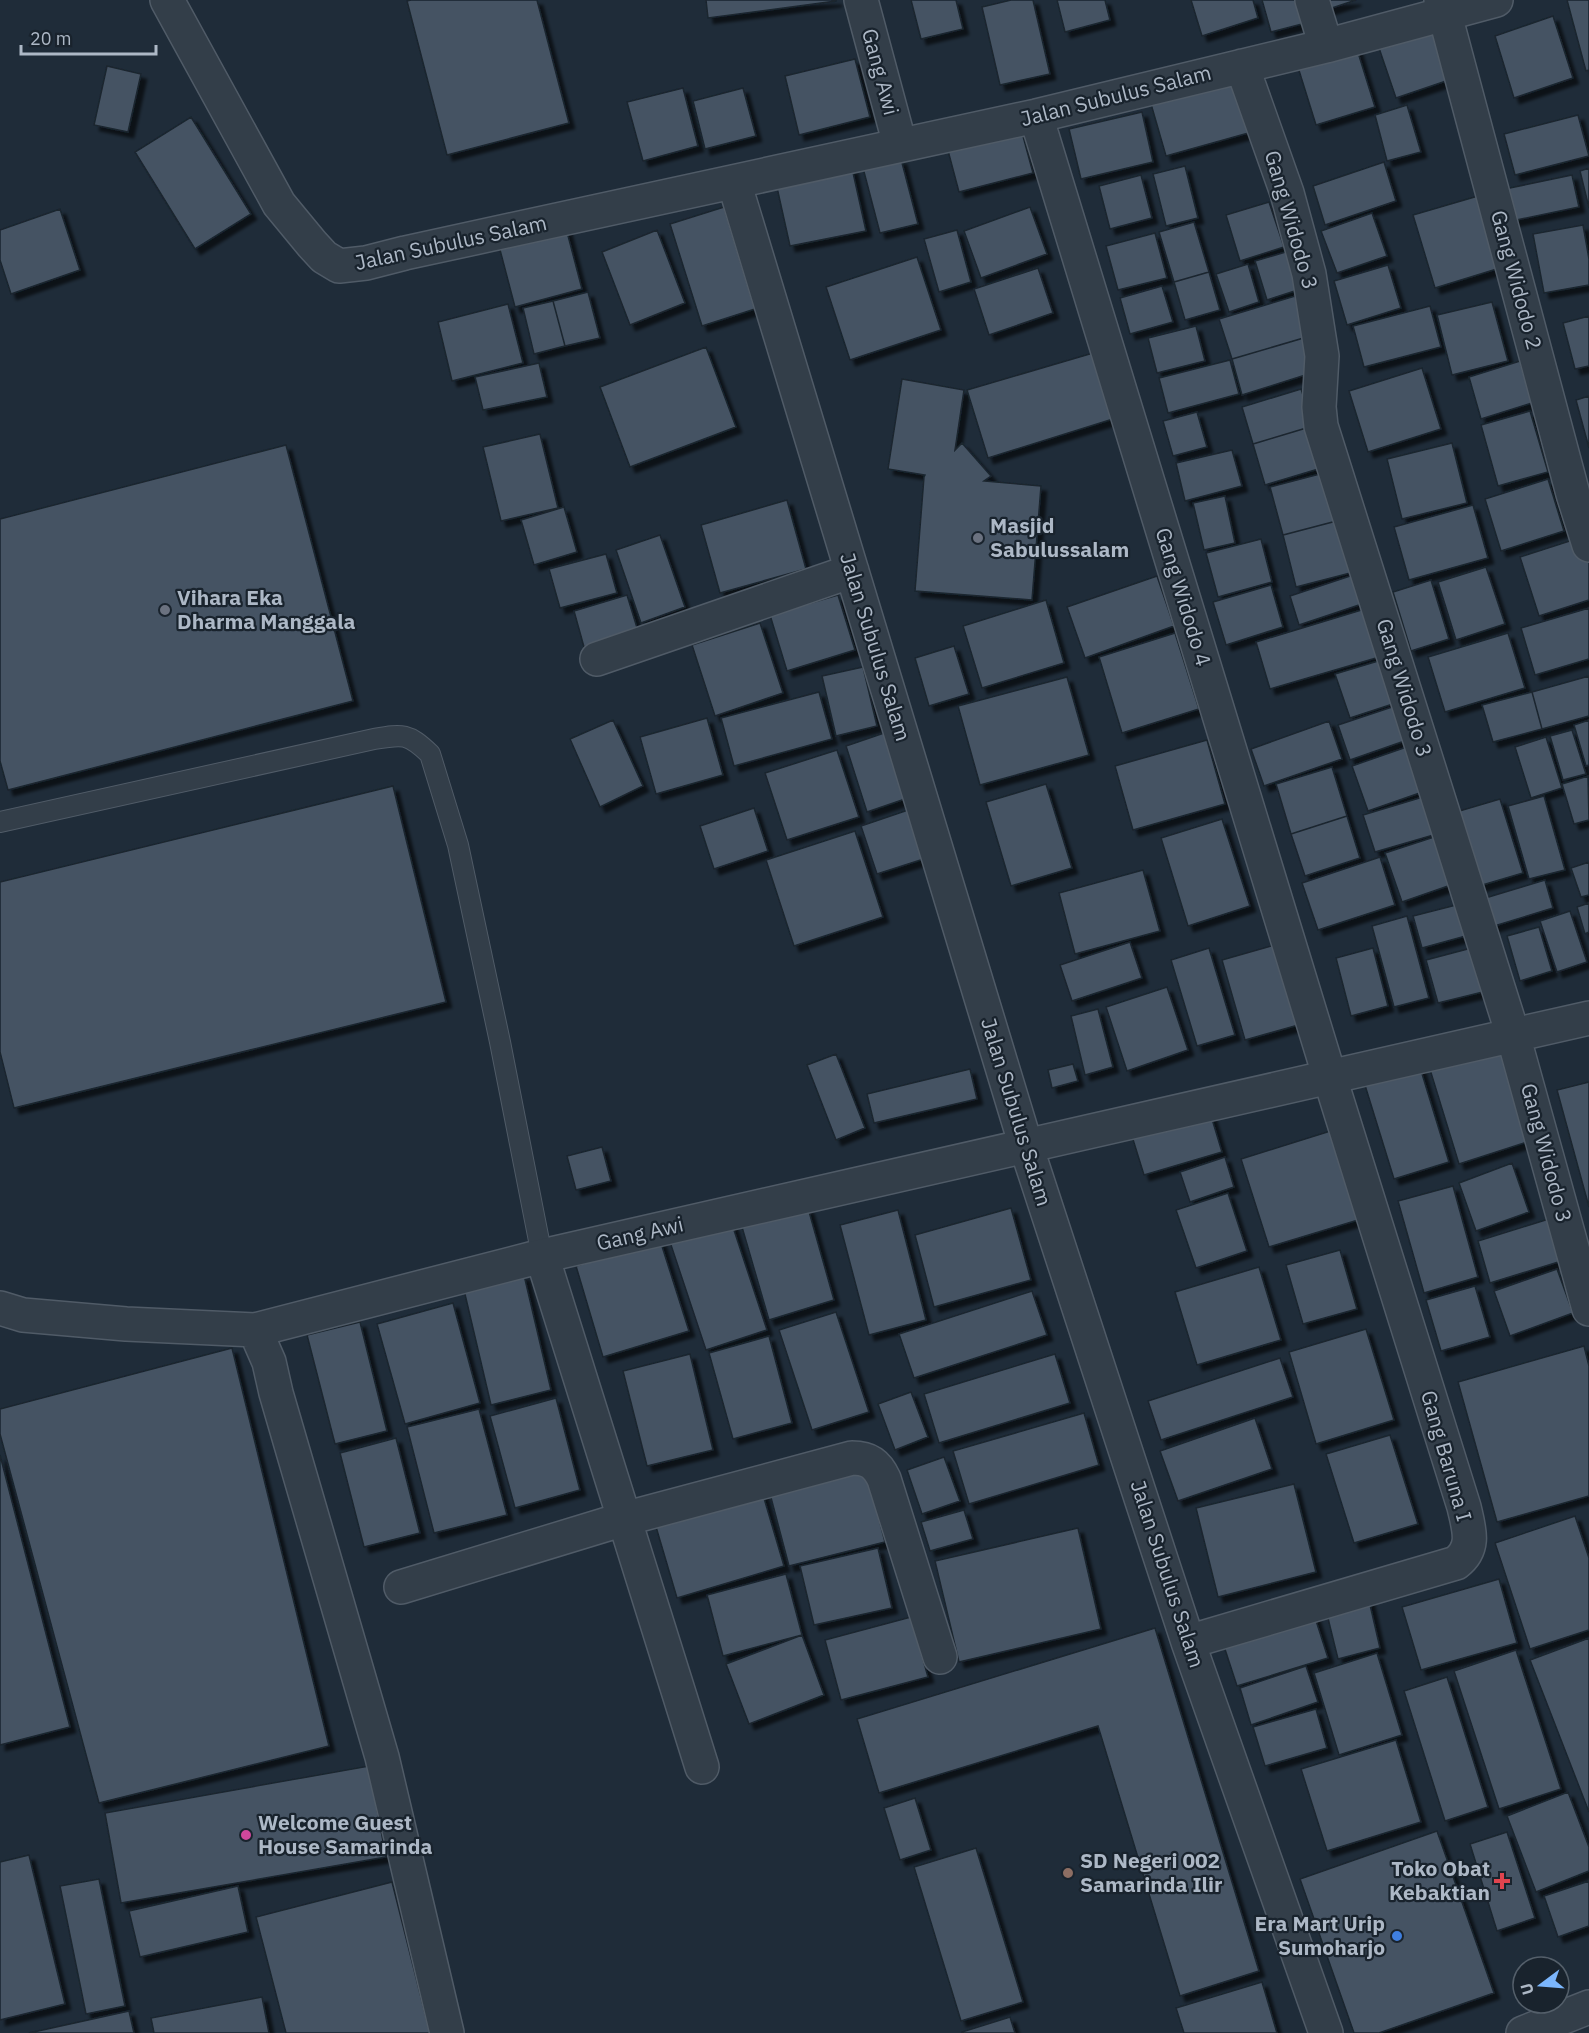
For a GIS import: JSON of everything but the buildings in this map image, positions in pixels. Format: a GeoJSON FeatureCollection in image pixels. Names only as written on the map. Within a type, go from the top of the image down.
{"type":"FeatureCollection","features":[{"type":"Feature","properties":{"kind":"street","name":"Jalan Subulus Salam"},"geometry":{"type":"LineString","coordinates":[[167,0],[279,204],[324,257],[339,266],[366,263],[1036,116],[1326,46],[1443,7],[1496,0]]}},
{"type":"Feature","properties":{"kind":"street","name":"Gang Awi"},"geometry":{"type":"LineString","coordinates":[[861,0],[900,145]]}},
{"type":"Feature","properties":{"kind":"street"},"geometry":{"type":"LineString","coordinates":[[1312,0],[1326,46]]}},
{"type":"Feature","properties":{"kind":"street","name":"Gang Widodo 2"},"geometry":{"type":"LineString","coordinates":[[1443,7],[1573,494],[1589,545]]}},
{"type":"Feature","properties":{"kind":"street","name":"Gang Widodo 3"},"geometry":{"type":"LineString","coordinates":[[1242,66],[1287,193],[1309,274],[1322,356],[1319,407],[1321,426],[1513,1035],[1589,1309]]}},
{"type":"Feature","properties":{"kind":"street","name":"Gang Widodo 4"},"geometry":{"type":"LineString","coordinates":[[1036,116],[1330,1078]]}},
{"type":"Feature","properties":{"kind":"street","name":"Jalan Subulus Salam"},"geometry":{"type":"LineString","coordinates":[[734,182],[1026,1146],[1188,1642],[1326,2033]]}},
{"type":"Feature","properties":{"kind":"street"},"geometry":{"type":"LineString","coordinates":[[597,659],[852,571]]}},
{"type":"Feature","properties":{"kind":"street","name":"Gang Awi"},"geometry":{"type":"LineString","coordinates":[[0,1308],[23,1315],[114,1323],[255,1330],[542,1256],[1589,1018]]}},
{"type":"Feature","properties":{"kind":"street","name":"Gang Baruna I"},"geometry":{"type":"LineString","coordinates":[[1188,1642],[1443,1568],[1466,1556],[1468,1549],[1468,1525],[1464,1507],[1330,1078]]}},
{"type":"Feature","properties":{"kind":"street"},"geometry":{"type":"LineString","coordinates":[[542,1256],[702,1767]]}},
{"type":"Feature","properties":{"kind":"street"},"geometry":{"type":"LineString","coordinates":[[255,1330],[269,1362],[382,1757],[447,2033]]}},
{"type":"Feature","properties":{"kind":"street"},"geometry":{"type":"LineString","coordinates":[[401,1587],[624,1520],[852,1458],[866,1460],[879,1468],[884,1479],[940,1657]]}},
{"type":"Feature","properties":{"kind":"street"},"geometry":{"type":"LineString","coordinates":[[1523,2033],[1589,2007]]}},
{"type":"Feature","properties":{"kind":"lane"},"geometry":{"type":"LineString","coordinates":[[0,822],[395,735],[404,735],[423,747],[430,754],[458,845],[501,1042],[542,1256]]}},
{"type":"Feature","properties":{"kind":"place","name":"Masjid Sabulussalam"},"geometry":{"type":"Point","coordinates":[978,538]}},
{"type":"Feature","properties":{"kind":"place","name":"Vihara Eka Dharma Manggala"},"geometry":{"type":"Point","coordinates":[165,610]}},
{"type":"Feature","properties":{"kind":"place","name":"Welcome Guest House Samarinda"},"geometry":{"type":"Point","coordinates":[246,1835]}},
{"type":"Feature","properties":{"kind":"place","name":"SD Negeri 002 Samarinda Ilir"},"geometry":{"type":"Point","coordinates":[1068,1873]}},
{"type":"Feature","properties":{"kind":"place","name":"Toko Obat Kebaktian"},"geometry":{"type":"Point","coordinates":[1502,1881]}},
{"type":"Feature","properties":{"kind":"place","name":"Era Mart Urip Sumoharjo"},"geometry":{"type":"Point","coordinates":[1397,1936]}}]}
